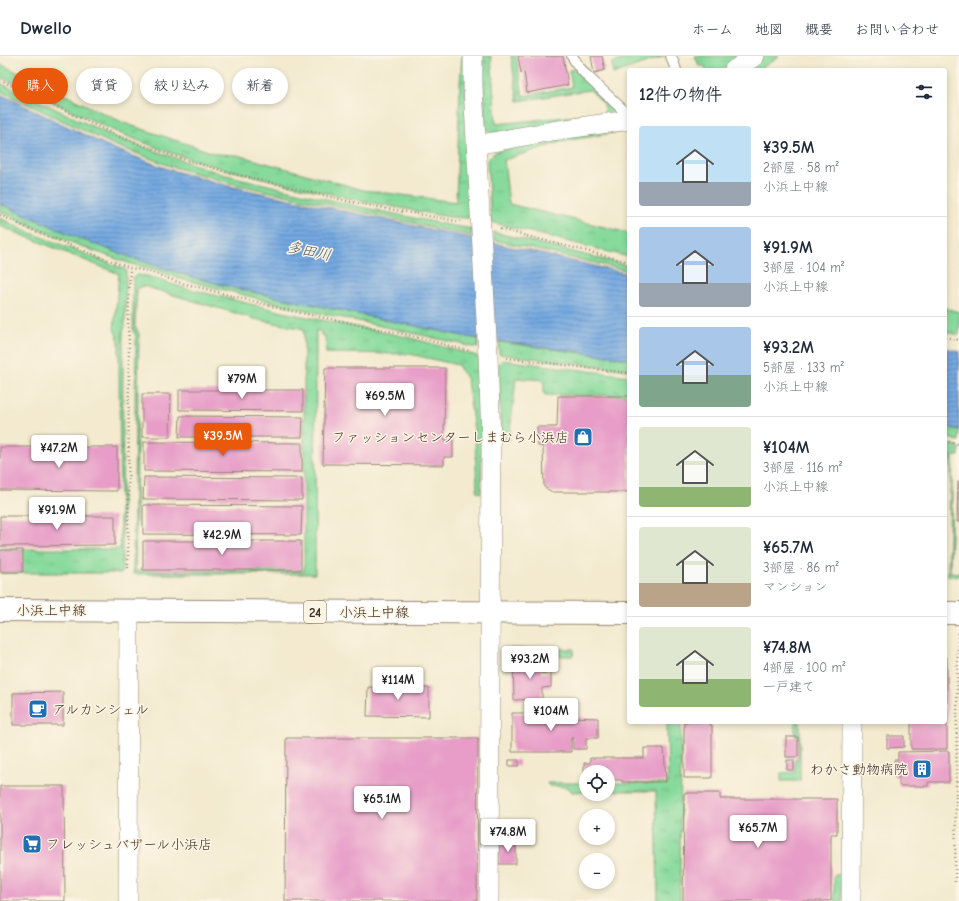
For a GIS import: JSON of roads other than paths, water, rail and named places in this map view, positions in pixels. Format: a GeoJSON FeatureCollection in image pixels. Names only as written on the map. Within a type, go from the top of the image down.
{"type":"FeatureCollection","features":[{"type":"Feature","properties":{"kind":"main road","name":"小浜上中線"},"geometry":{"type":"LineString","coordinates":[[0,610],[491,613],[627,612]]}},
{"type":"Feature","properties":{"kind":"main road"},"geometry":{"type":"LineString","coordinates":[[947,613],[959,613]]}},
{"type":"Feature","properties":{"kind":"street"},"geometry":{"type":"LineString","coordinates":[[473,56],[491,439],[489,901]]}},
{"type":"Feature","properties":{"kind":"street"},"geometry":{"type":"LineString","coordinates":[[737,68],[755,56]]}},
{"type":"Feature","properties":{"kind":"street"},"geometry":{"type":"LineString","coordinates":[[476,145],[552,131],[627,120]]}},
{"type":"Feature","properties":{"kind":"street"},"geometry":{"type":"LineString","coordinates":[[128,901],[129,610]]}},
{"type":"Feature","properties":{"kind":"street"},"geometry":{"type":"LineString","coordinates":[[851,901],[852,724]]}},
{"type":"Feature","properties":{"kind":"lane"},"geometry":{"type":"LineString","coordinates":[[572,56],[587,76],[622,109],[627,118]]}},
{"type":"Feature","properties":{"kind":"lane"},"geometry":{"type":"LineString","coordinates":[[671,56],[675,68]]}},
{"type":"Feature","properties":{"kind":"water","name":"多田川"},"geometry":{"type":"Polygon","coordinates":[[[0,94],[12,100],[12,104],[21,104],[112,148],[168,169],[229,186],[494,243],[627,274],[627,359],[467,337],[238,289],[185,275],[86,241],[0,204],[0,94]]]}},
{"type":"Feature","properties":{"kind":"water"},"geometry":{"type":"Polygon","coordinates":[[[947,348],[959,351],[959,430],[947,427],[947,348]]]}},
{"type":"Feature","properties":{"kind":"place","name":"ファッションセンターしまむら小浜店"},"geometry":{"type":"Point","coordinates":[583,437]}},
{"type":"Feature","properties":{"kind":"place","name":"アルカンシェル"},"geometry":{"type":"Point","coordinates":[38,709]}},
{"type":"Feature","properties":{"kind":"place","name":"わかさ動物病院"},"geometry":{"type":"Point","coordinates":[922,769]}},
{"type":"Feature","properties":{"kind":"place","name":"フレッシュバザール小浜店"},"geometry":{"type":"Point","coordinates":[32,844]}}]}
